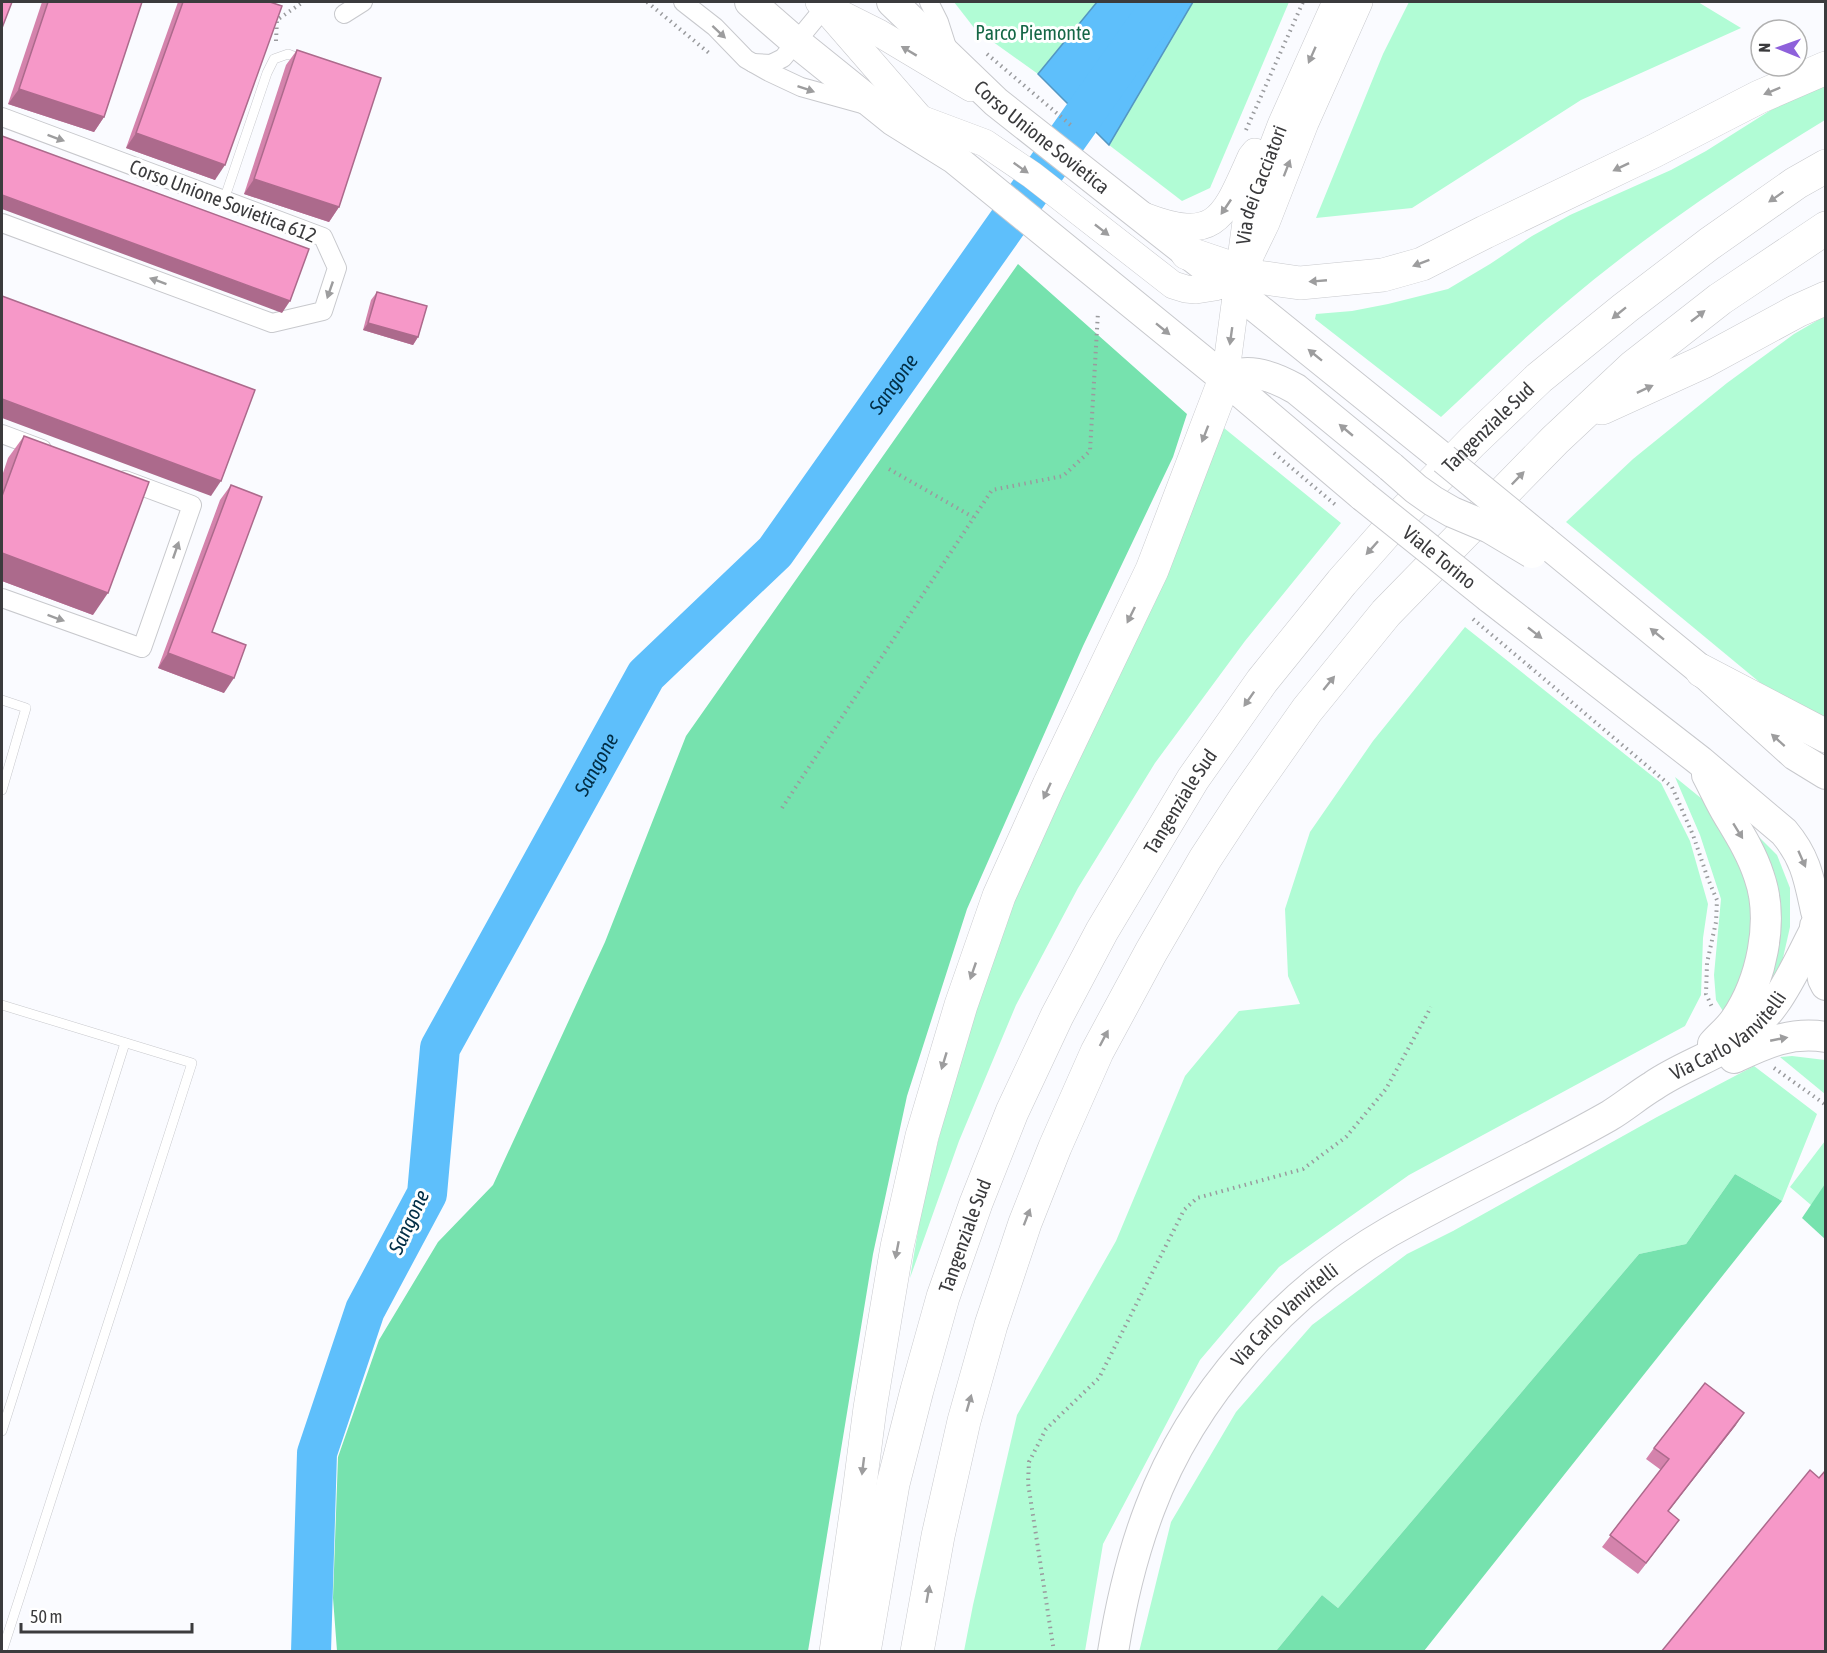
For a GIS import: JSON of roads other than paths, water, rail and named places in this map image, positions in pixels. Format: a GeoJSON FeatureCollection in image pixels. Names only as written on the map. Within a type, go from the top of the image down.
{"type":"FeatureCollection","features":[{"type":"Feature","properties":{"kind":"highway"},"geometry":{"type":"LineString","coordinates":[[1187,253],[1239,281],[1300,283],[1383,275],[1422,264],[1759,97],[1826,68]]}},
{"type":"Feature","properties":{"kind":"highway","name":"Tangenziale Sud"},"geometry":{"type":"LineString","coordinates":[[864,1652],[893,1484],[943,1297],[976,1203],[1012,1112],[1058,1016],[1102,931],[1193,779],[1262,681],[1341,582],[1403,513],[1472,442],[1539,378],[1625,308],[1709,244],[1796,183],[1826,166]]}},
{"type":"Feature","properties":{"kind":"highway"},"geometry":{"type":"LineString","coordinates":[[917,1652],[938,1536],[961,1433],[1024,1223],[1097,1052],[1205,859],[1307,710],[1386,613],[1573,422],[1633,367],[1720,299],[1826,228]]}},
{"type":"Feature","properties":{"kind":"highway"},"geometry":{"type":"LineString","coordinates":[[1573,422],[1703,362],[1797,311],[1826,298]]}},
{"type":"Feature","properties":{"kind":"highway"},"geometry":{"type":"LineString","coordinates":[[836,1652],[870,1408],[897,1247],[922,1136],[961,1005],[999,896],[1049,785],[1152,570],[1225,379]]}},
{"type":"Feature","properties":{"kind":"highway"},"geometry":{"type":"LineString","coordinates":[[1702,671],[1826,736]]}},
{"type":"Feature","properties":{"kind":"main road"},"geometry":{"type":"LineString","coordinates":[[750,2],[894,122],[962,165]]}},
{"type":"Feature","properties":{"kind":"main road","name":"Corso Unione Sovietica"},"geometry":{"type":"LineString","coordinates":[[892,2],[1005,110],[1135,213]]}},
{"type":"Feature","properties":{"kind":"main road","name":"Viale Torino"},"geometry":{"type":"LineString","coordinates":[[962,165],[1225,379],[1363,496],[1700,761],[1784,832],[1803,860],[1816,920],[1823,979],[1826,984]]}},
{"type":"Feature","properties":{"kind":"main road"},"geometry":{"type":"LineString","coordinates":[[1135,213],[1187,253]]}},
{"type":"Feature","properties":{"kind":"main road"},"geometry":{"type":"LineString","coordinates":[[1239,281],[1282,328],[1418,439],[1538,547]]}},
{"type":"Feature","properties":{"kind":"main road"},"geometry":{"type":"LineString","coordinates":[[1225,379],[1241,373],[1268,376],[1280,380],[1296,389],[1431,500],[1452,512],[1538,547],[1583,574],[1702,671],[1794,755],[1826,774]]}},
{"type":"Feature","properties":{"kind":"main road"},"geometry":{"type":"LineString","coordinates":[[1688,1067],[1733,1023],[1744,1006],[1760,958],[1765,914],[1760,877],[1742,837],[1727,814],[1700,761]]}},
{"type":"Feature","properties":{"kind":"main road","name":"Via Carlo Vanvitelli"},"geometry":{"type":"LineString","coordinates":[[1113,1652],[1125,1585],[1151,1505],[1196,1417],[1258,1336],[1291,1304],[1354,1254],[1388,1233],[1611,1114],[1656,1084],[1743,1036],[1771,1011],[1782,994],[1816,920],[1826,878]]}},
{"type":"Feature","properties":{"kind":"main road","name":"Via Carlo Vanvitelli"},"geometry":{"type":"LineString","coordinates":[[1611,1114],[1658,1098],[1770,1041],[1795,1036],[1826,1037]]}},
{"type":"Feature","properties":{"kind":"street"},"geometry":{"type":"LineString","coordinates":[[344,14],[363,2]]}},
{"type":"Feature","properties":{"kind":"street"},"geometry":{"type":"LineString","coordinates":[[683,2],[715,27],[746,59],[784,80],[801,87],[876,107]]}},
{"type":"Feature","properties":{"kind":"street","name":"Corso Unione Sovietica"},"geometry":{"type":"LineString","coordinates":[[929,2],[939,22],[951,60]]}},
{"type":"Feature","properties":{"kind":"street","name":"Via dei Cacciatori"},"geometry":{"type":"LineString","coordinates":[[1225,379],[1247,214],[1281,125],[1336,2]]}},
{"type":"Feature","properties":{"kind":"street","name":"Via dei Cacciatori"},"geometry":{"type":"LineString","coordinates":[[1239,281],[1359,2]]}},
{"type":"Feature","properties":{"kind":"street"},"geometry":{"type":"LineString","coordinates":[[753,63],[771,64],[783,58],[824,3]]}},
{"type":"Feature","properties":{"kind":"street"},"geometry":{"type":"LineString","coordinates":[[824,3],[879,33],[1005,110]]}},
{"type":"Feature","properties":{"kind":"street"},"geometry":{"type":"LineString","coordinates":[[824,3],[962,165]]}},
{"type":"Feature","properties":{"kind":"street","name":"Corso Unione Sovietica 612"},"geometry":{"type":"LineString","coordinates":[[2,117],[323,237],[337,268],[323,310],[272,323],[2,223]]}},
{"type":"Feature","properties":{"kind":"street"},"geometry":{"type":"LineString","coordinates":[[921,119],[985,142],[1057,194],[1173,285],[1196,290],[1239,281]]}},
{"type":"Feature","properties":{"kind":"street"},"geometry":{"type":"LineString","coordinates":[[1135,213],[1178,227],[1193,227],[1213,221],[1228,206],[1251,157],[1281,125]]}},
{"type":"Feature","properties":{"kind":"street"},"geometry":{"type":"LineString","coordinates":[[2,434],[58,455]]}},
{"type":"Feature","properties":{"kind":"street"},"geometry":{"type":"LineString","coordinates":[[2,598],[142,648],[192,505],[114,476]]}},
{"type":"Feature","properties":{"kind":"lane"},"geometry":{"type":"LineString","coordinates":[[224,200],[267,73],[274,59],[288,54],[310,62]]}},
{"type":"Feature","properties":{"kind":"lane"},"geometry":{"type":"LineString","coordinates":[[2,700],[26,708],[4,772],[2,790]]}},
{"type":"Feature","properties":{"kind":"lane"},"geometry":{"type":"LineString","coordinates":[[2,1005],[192,1064],[2,1652]]}},
{"type":"Feature","properties":{"kind":"lane"},"geometry":{"type":"LineString","coordinates":[[2,1431],[125,1043]]}},
{"type":"Feature","properties":{"kind":"water"},"geometry":{"type":"Polygon","coordinates":[[[1097,2],[1193,2],[1109,145],[1038,74],[1097,2]]]}},
{"type":"Feature","properties":{"kind":"waterway","name":"Sangone"},"geometry":{"type":"LineString","coordinates":[[311,1652],[317,1453],[365,1310],[427,1194],[440,1048],[646,675],[775,552],[1162,2]]}},
{"type":"Feature","properties":{"kind":"park label","name":"Parco Piemonte"},"geometry":{"type":"Point","coordinates":[1033,33]}}]}
